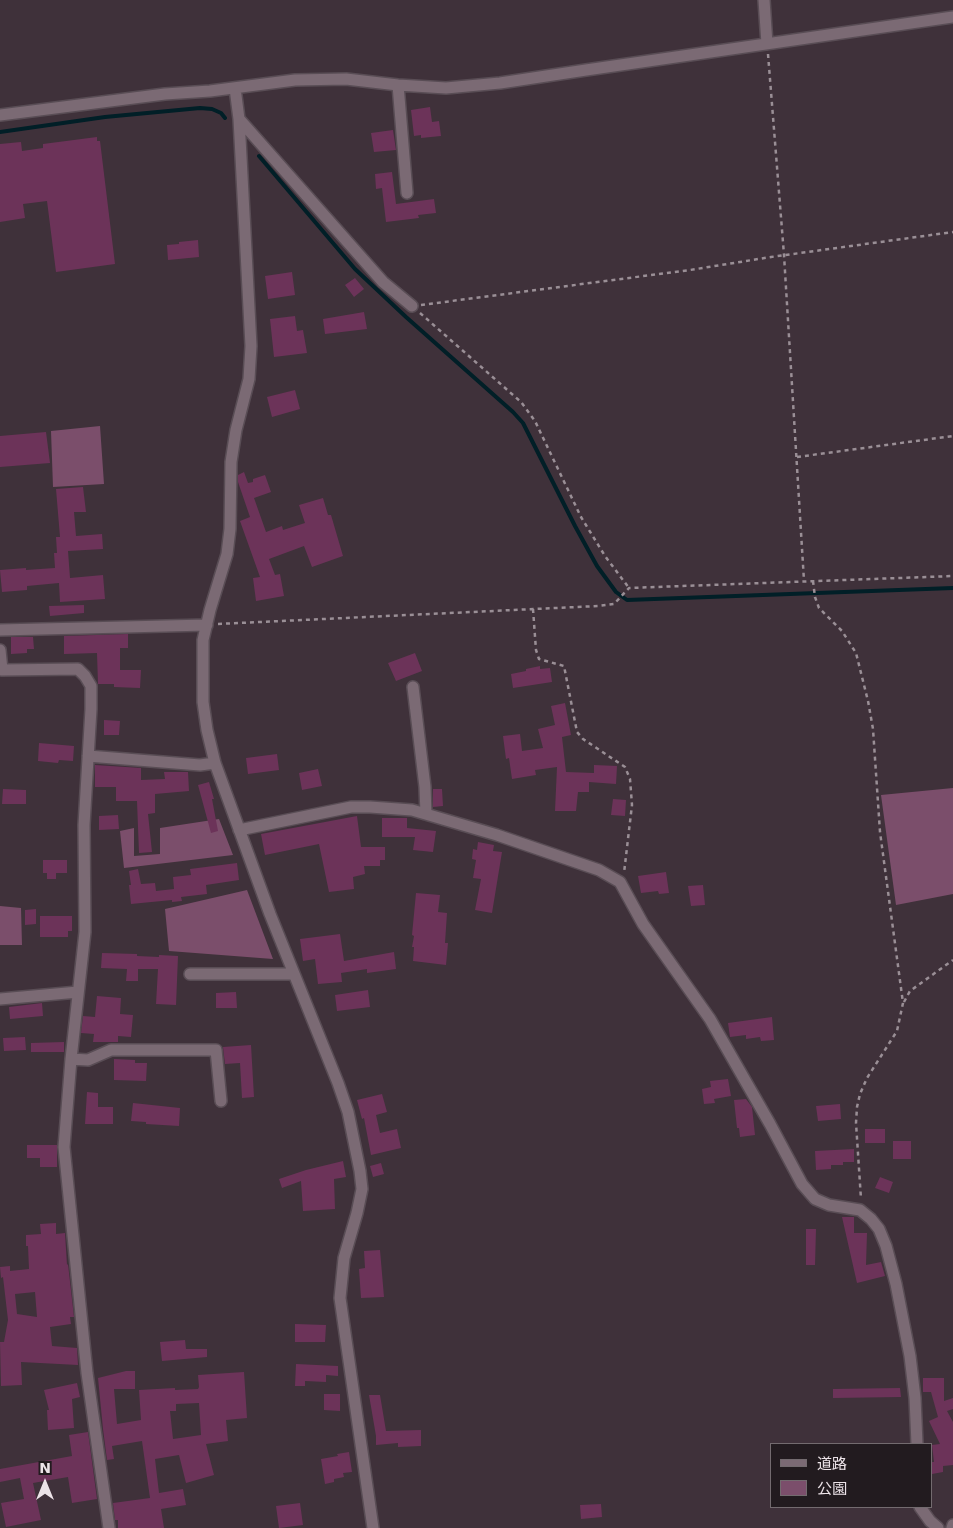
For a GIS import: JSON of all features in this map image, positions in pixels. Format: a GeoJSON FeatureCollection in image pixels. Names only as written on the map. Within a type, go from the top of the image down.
{"type":"FeatureCollection","features":[{"type":"Feature","properties":{"kind":"street"},"geometry":{"type":"LineString","coordinates":[[764,0],[767,44]]}},
{"type":"Feature","properties":{"kind":"street"},"geometry":{"type":"LineString","coordinates":[[0,116],[166,94],[295,80],[346,79],[446,88],[500,83],[953,17]]}},
{"type":"Feature","properties":{"kind":"street"},"geometry":{"type":"LineString","coordinates":[[398,85],[407,193]]}},
{"type":"Feature","properties":{"kind":"street"},"geometry":{"type":"LineString","coordinates":[[235,88],[239,119],[251,346],[250,379],[236,430],[231,462],[230,529],[227,554],[203,640],[203,702],[206,730],[215,763],[348,1112],[362,1189],[344,1258],[340,1298],[373,1528]]}},
{"type":"Feature","properties":{"kind":"street"},"geometry":{"type":"LineString","coordinates":[[239,119],[383,282],[412,306]]}},
{"type":"Feature","properties":{"kind":"street"},"geometry":{"type":"LineString","coordinates":[[0,630],[206,624]]}},
{"type":"Feature","properties":{"kind":"street"},"geometry":{"type":"LineString","coordinates":[[0,650],[2,670],[78,669],[91,686],[84,825],[85,932],[71,1059],[64,1146],[87,1373],[109,1528]]}},
{"type":"Feature","properties":{"kind":"street"},"geometry":{"type":"LineString","coordinates":[[413,687],[425,786],[426,814]]}},
{"type":"Feature","properties":{"kind":"street"},"geometry":{"type":"LineString","coordinates":[[88,756],[200,765],[215,763]]}},
{"type":"Feature","properties":{"kind":"street"},"geometry":{"type":"LineString","coordinates":[[239,830],[351,807],[412,810],[497,835],[599,870],[620,882],[643,924],[710,1019],[802,1184],[815,1199],[829,1206],[860,1210],[871,1218],[879,1228],[896,1284],[910,1356],[915,1398],[917,1443]]}},
{"type":"Feature","properties":{"kind":"street"},"geometry":{"type":"LineString","coordinates":[[190,974],[294,974]]}},
{"type":"Feature","properties":{"kind":"street"},"geometry":{"type":"LineString","coordinates":[[0,1000],[78,992]]}},
{"type":"Feature","properties":{"kind":"street"},"geometry":{"type":"LineString","coordinates":[[71,1059],[88,1060],[111,1050],[216,1050],[221,1101]]}},
{"type":"Feature","properties":{"kind":"street"},"geometry":{"type":"LineString","coordinates":[[921,1508],[938,1528]]}},
{"type":"Feature","properties":{"kind":"path"},"geometry":{"type":"LineString","coordinates":[[767,44],[784,255],[804,581]]}},
{"type":"Feature","properties":{"kind":"path"},"geometry":{"type":"LineString","coordinates":[[412,306],[680,272],[784,255],[953,232]]}},
{"type":"Feature","properties":{"kind":"path"},"geometry":{"type":"LineString","coordinates":[[412,306],[520,402],[535,421],[581,517],[605,556],[629,588]]}},
{"type":"Feature","properties":{"kind":"path"},"geometry":{"type":"LineString","coordinates":[[797,457],[953,436]]}},
{"type":"Feature","properties":{"kind":"path"},"geometry":{"type":"LineString","coordinates":[[206,624],[598,606],[614,604],[629,588],[953,576]]}},
{"type":"Feature","properties":{"kind":"path"},"geometry":{"type":"LineString","coordinates":[[813,581],[814,597],[819,608],[842,631],[856,653],[868,701],[873,729],[880,832],[903,1003]]}},
{"type":"Feature","properties":{"kind":"path"},"geometry":{"type":"LineString","coordinates":[[533,610],[536,650],[539,659],[564,666],[578,732],[583,739],[625,766],[630,779],[632,805],[625,871],[620,882]]}},
{"type":"Feature","properties":{"kind":"path"},"geometry":{"type":"LineString","coordinates":[[860,1210],[862,1195],[856,1123],[857,1107],[867,1078],[897,1031],[903,1003],[910,991],[953,960]]}},
{"type":"Feature","properties":{"kind":"green space"},"geometry":{"type":"Polygon","coordinates":[[[100,426],[104,484],[53,487],[51,431],[100,426]]]}},
{"type":"Feature","properties":{"kind":"green space"},"geometry":{"type":"Polygon","coordinates":[[[953,788],[953,894],[896,905],[881,795],[953,788]]]}},
{"type":"Feature","properties":{"kind":"green space"},"geometry":{"type":"Polygon","coordinates":[[[219,819],[233,855],[124,868],[120,831],[134,828],[134,856],[160,854],[160,828],[219,819]]]}},
{"type":"Feature","properties":{"kind":"green space"},"geometry":{"type":"Polygon","coordinates":[[[247,890],[273,959],[169,951],[165,909],[247,890]]]}},
{"type":"Feature","properties":{"kind":"green space"},"geometry":{"type":"Polygon","coordinates":[[[0,906],[21,908],[22,945],[0,945],[0,906]]]}},
{"type":"Feature","properties":{"kind":"building"},"geometry":{"type":"Polygon","coordinates":[[[430,107],[432,122],[439,121],[441,136],[421,138],[421,135],[414,136],[411,110],[430,107]]]}},
{"type":"Feature","properties":{"kind":"building"},"geometry":{"type":"Polygon","coordinates":[[[393,130],[396,150],[374,152],[371,133],[393,130]]]}},
{"type":"Feature","properties":{"kind":"building"},"geometry":{"type":"Polygon","coordinates":[[[97,137],[97,141],[100,141],[115,264],[56,272],[47,201],[23,204],[25,218],[0,222],[0,144],[21,142],[22,151],[43,148],[43,144],[97,137]]]}},
{"type":"Feature","properties":{"kind":"building"},"geometry":{"type":"Polygon","coordinates":[[[392,172],[396,204],[434,199],[436,213],[418,215],[419,218],[386,222],[382,188],[376,189],[375,174],[392,172]]]}},
{"type":"Feature","properties":{"kind":"building"},"geometry":{"type":"Polygon","coordinates":[[[198,240],[199,257],[168,260],[167,245],[198,240]]]}},
{"type":"Feature","properties":{"kind":"building"},"geometry":{"type":"Polygon","coordinates":[[[292,272],[295,295],[268,299],[265,276],[292,272]]]}},
{"type":"Feature","properties":{"kind":"building"},"geometry":{"type":"Polygon","coordinates":[[[355,278],[364,289],[354,297],[345,285],[355,278]]]}},
{"type":"Feature","properties":{"kind":"building"},"geometry":{"type":"Polygon","coordinates":[[[364,312],[367,329],[325,334],[323,319],[364,312]]]}},
{"type":"Feature","properties":{"kind":"building"},"geometry":{"type":"Polygon","coordinates":[[[295,316],[297,331],[303,330],[307,353],[274,357],[270,319],[295,316]]]}},
{"type":"Feature","properties":{"kind":"building"},"geometry":{"type":"Polygon","coordinates":[[[295,390],[300,409],[272,417],[267,397],[295,390]]]}},
{"type":"Feature","properties":{"kind":"building"},"geometry":{"type":"Polygon","coordinates":[[[46,432],[50,463],[0,467],[0,436],[46,432]]]}},
{"type":"Feature","properties":{"kind":"building"},"geometry":{"type":"Polygon","coordinates":[[[244,472],[248,483],[265,475],[271,492],[254,498],[266,532],[282,526],[283,530],[305,523],[299,505],[323,498],[328,515],[331,515],[343,556],[312,567],[304,546],[269,559],[275,575],[280,574],[284,596],[256,601],[253,578],[260,577],[240,521],[250,517],[238,482],[238,475],[244,472]]]}},
{"type":"Feature","properties":{"kind":"building"},"geometry":{"type":"Polygon","coordinates":[[[83,487],[86,512],[74,512],[76,536],[102,534],[103,549],[68,551],[70,578],[103,575],[105,599],[60,602],[59,583],[27,586],[27,590],[2,592],[0,570],[55,568],[54,553],[57,553],[56,537],[60,537],[56,489],[83,487]]]}},
{"type":"Feature","properties":{"kind":"building"},"geometry":{"type":"Polygon","coordinates":[[[84,605],[84,613],[50,616],[49,606],[84,605]]]}},
{"type":"Feature","properties":{"kind":"building"},"geometry":{"type":"Polygon","coordinates":[[[128,634],[128,648],[120,648],[120,670],[141,670],[140,688],[114,687],[114,684],[98,684],[97,653],[64,654],[64,636],[128,634]]]}},
{"type":"Feature","properties":{"kind":"building"},"geometry":{"type":"Polygon","coordinates":[[[11,637],[33,637],[34,649],[27,649],[27,653],[11,654],[11,637]]]}},
{"type":"Feature","properties":{"kind":"building"},"geometry":{"type":"Polygon","coordinates":[[[415,653],[422,671],[396,681],[388,663],[415,653]]]}},
{"type":"Feature","properties":{"kind":"building"},"geometry":{"type":"Polygon","coordinates":[[[540,666],[540,669],[550,668],[552,682],[513,688],[511,674],[540,666]]]}},
{"type":"Feature","properties":{"kind":"building"},"geometry":{"type":"Polygon","coordinates":[[[565,703],[571,735],[562,737],[566,772],[594,773],[594,765],[617,766],[616,784],[589,782],[589,792],[578,792],[576,811],[555,811],[557,767],[535,770],[536,775],[512,779],[509,758],[506,759],[503,736],[520,734],[522,751],[543,748],[538,729],[555,725],[551,706],[565,703]]]}},
{"type":"Feature","properties":{"kind":"building"},"geometry":{"type":"Polygon","coordinates":[[[104,720],[120,721],[119,735],[104,735],[104,720]]]}},
{"type":"Feature","properties":{"kind":"building"},"geometry":{"type":"Polygon","coordinates":[[[39,743],[74,746],[73,761],[59,760],[58,763],[38,761],[39,743]]]}},
{"type":"Feature","properties":{"kind":"building"},"geometry":{"type":"Polygon","coordinates":[[[277,754],[279,770],[248,774],[246,758],[277,754]]]}},
{"type":"Feature","properties":{"kind":"building"},"geometry":{"type":"Polygon","coordinates":[[[95,765],[141,768],[141,780],[165,779],[164,772],[188,772],[189,791],[155,794],[155,813],[148,814],[152,852],[139,853],[137,801],[116,801],[116,787],[95,787],[95,765]]]}},
{"type":"Feature","properties":{"kind":"building"},"geometry":{"type":"Polygon","coordinates":[[[318,769],[322,786],[302,790],[299,773],[318,769]]]}},
{"type":"Feature","properties":{"kind":"building"},"geometry":{"type":"Polygon","coordinates":[[[209,782],[214,799],[212,799],[218,831],[211,833],[198,785],[209,782]]]}},
{"type":"Feature","properties":{"kind":"building"},"geometry":{"type":"Polygon","coordinates":[[[3,789],[26,790],[26,804],[2,804],[3,789]]]}},
{"type":"Feature","properties":{"kind":"building"},"geometry":{"type":"Polygon","coordinates":[[[433,789],[442,789],[443,806],[433,807],[433,789]]]}},
{"type":"Feature","properties":{"kind":"building"},"geometry":{"type":"Polygon","coordinates":[[[613,799],[626,800],[625,816],[611,815],[613,799]]]}},
{"type":"Feature","properties":{"kind":"building"},"geometry":{"type":"Polygon","coordinates":[[[118,815],[119,829],[99,830],[99,816],[118,815]]]}},
{"type":"Feature","properties":{"kind":"building"},"geometry":{"type":"Polygon","coordinates":[[[357,816],[361,847],[385,847],[385,860],[380,860],[380,866],[364,866],[365,874],[353,877],[354,889],[329,892],[319,844],[265,855],[261,834],[357,816]]]}},
{"type":"Feature","properties":{"kind":"building"},"geometry":{"type":"Polygon","coordinates":[[[382,818],[407,818],[407,828],[436,831],[433,852],[413,850],[415,837],[382,837],[382,818]]]}},
{"type":"Feature","properties":{"kind":"building"},"geometry":{"type":"Polygon","coordinates":[[[478,842],[494,845],[493,851],[502,852],[492,913],[475,910],[481,879],[473,878],[476,860],[472,859],[473,849],[477,850],[478,842]]]}},
{"type":"Feature","properties":{"kind":"building"},"geometry":{"type":"Polygon","coordinates":[[[43,860],[67,860],[67,873],[56,873],[56,879],[47,879],[47,873],[43,873],[43,860]]]}},
{"type":"Feature","properties":{"kind":"building"},"geometry":{"type":"Polygon","coordinates":[[[237,863],[239,880],[206,885],[207,894],[181,897],[182,901],[172,902],[172,900],[131,904],[129,871],[138,869],[141,884],[155,883],[156,891],[174,889],[173,877],[191,875],[190,869],[237,863]]]}},
{"type":"Feature","properties":{"kind":"building"},"geometry":{"type":"Polygon","coordinates":[[[666,872],[669,893],[659,894],[658,891],[641,893],[638,876],[666,872]]]}},
{"type":"Feature","properties":{"kind":"building"},"geometry":{"type":"Polygon","coordinates":[[[703,885],[705,905],[691,906],[688,886],[703,885]]]}},
{"type":"Feature","properties":{"kind":"building"},"geometry":{"type":"Polygon","coordinates":[[[416,893],[440,895],[438,912],[447,913],[445,943],[448,943],[446,965],[413,961],[414,947],[412,947],[414,936],[412,935],[416,893]]]}},
{"type":"Feature","properties":{"kind":"building"},"geometry":{"type":"Polygon","coordinates":[[[36,909],[36,924],[25,925],[25,910],[36,909]]]}},
{"type":"Feature","properties":{"kind":"building"},"geometry":{"type":"Polygon","coordinates":[[[40,916],[72,916],[72,931],[68,931],[68,937],[40,937],[40,916]]]}},
{"type":"Feature","properties":{"kind":"building"},"geometry":{"type":"Polygon","coordinates":[[[340,934],[344,961],[394,952],[396,969],[367,973],[367,969],[341,973],[342,982],[318,984],[315,959],[303,961],[300,939],[340,934]]]}},
{"type":"Feature","properties":{"kind":"building"},"geometry":{"type":"Polygon","coordinates":[[[102,953],[159,957],[159,955],[178,956],[176,1005],[156,1004],[158,969],[138,969],[138,981],[126,981],[127,969],[101,968],[102,953]]]}},
{"type":"Feature","properties":{"kind":"building"},"geometry":{"type":"Polygon","coordinates":[[[368,990],[370,1007],[337,1011],[335,995],[368,990]]]}},
{"type":"Feature","properties":{"kind":"building"},"geometry":{"type":"Polygon","coordinates":[[[236,992],[237,1008],[216,1008],[216,993],[236,992]]]}},
{"type":"Feature","properties":{"kind":"building"},"geometry":{"type":"Polygon","coordinates":[[[97,996],[121,998],[120,1014],[133,1015],[131,1037],[118,1036],[118,1042],[93,1042],[94,1034],[81,1033],[83,1016],[95,1017],[97,996]]]}},
{"type":"Feature","properties":{"kind":"building"},"geometry":{"type":"Polygon","coordinates":[[[42,1003],[43,1016],[10,1019],[9,1007],[42,1003]]]}},
{"type":"Feature","properties":{"kind":"building"},"geometry":{"type":"Polygon","coordinates":[[[772,1017],[774,1040],[761,1041],[760,1037],[746,1039],[746,1035],[730,1037],[728,1023],[772,1017]]]}},
{"type":"Feature","properties":{"kind":"building"},"geometry":{"type":"Polygon","coordinates":[[[25,1037],[26,1050],[4,1051],[3,1038],[25,1037]]]}},
{"type":"Feature","properties":{"kind":"building"},"geometry":{"type":"Polygon","coordinates":[[[64,1042],[64,1052],[31,1052],[31,1043],[64,1042]]]}},
{"type":"Feature","properties":{"kind":"building"},"geometry":{"type":"Polygon","coordinates":[[[251,1045],[254,1097],[242,1098],[240,1063],[225,1064],[223,1047],[251,1045]]]}},
{"type":"Feature","properties":{"kind":"building"},"geometry":{"type":"Polygon","coordinates":[[[114,1059],[135,1060],[135,1063],[147,1063],[146,1081],[114,1080],[114,1059]]]}},
{"type":"Feature","properties":{"kind":"building"},"geometry":{"type":"Polygon","coordinates":[[[728,1079],[731,1096],[714,1099],[715,1103],[704,1104],[702,1089],[711,1087],[710,1081],[728,1079]]]}},
{"type":"Feature","properties":{"kind":"building"},"geometry":{"type":"Polygon","coordinates":[[[87,1092],[98,1093],[98,1107],[113,1107],[113,1124],[85,1124],[87,1092]]]}},
{"type":"Feature","properties":{"kind":"building"},"geometry":{"type":"Polygon","coordinates":[[[382,1094],[387,1112],[376,1115],[380,1133],[397,1129],[401,1148],[371,1155],[364,1118],[362,1119],[357,1100],[382,1094]]]}},
{"type":"Feature","properties":{"kind":"building"},"geometry":{"type":"Polygon","coordinates":[[[746,1099],[752,1107],[755,1135],[740,1137],[739,1128],[737,1128],[734,1100],[746,1099]]]}},
{"type":"Feature","properties":{"kind":"building"},"geometry":{"type":"Polygon","coordinates":[[[133,1103],[180,1108],[179,1126],[131,1121],[133,1103]]]}},
{"type":"Feature","properties":{"kind":"building"},"geometry":{"type":"Polygon","coordinates":[[[840,1104],[841,1119],[818,1121],[816,1106],[840,1104]]]}},
{"type":"Feature","properties":{"kind":"building"},"geometry":{"type":"Polygon","coordinates":[[[865,1129],[885,1129],[885,1143],[865,1143],[865,1129]]]}},
{"type":"Feature","properties":{"kind":"building"},"geometry":{"type":"Polygon","coordinates":[[[893,1141],[911,1141],[911,1159],[893,1159],[893,1141]]]}},
{"type":"Feature","properties":{"kind":"building"},"geometry":{"type":"Polygon","coordinates":[[[27,1145],[57,1145],[57,1167],[40,1167],[40,1158],[27,1158],[27,1145]]]}},
{"type":"Feature","properties":{"kind":"building"},"geometry":{"type":"Polygon","coordinates":[[[854,1149],[854,1162],[843,1162],[843,1165],[831,1165],[831,1169],[816,1170],[815,1151],[854,1149]]]}},
{"type":"Feature","properties":{"kind":"building"},"geometry":{"type":"Polygon","coordinates":[[[343,1161],[346,1177],[334,1179],[335,1209],[303,1211],[301,1181],[282,1188],[279,1179],[343,1161]]]}},
{"type":"Feature","properties":{"kind":"building"},"geometry":{"type":"Polygon","coordinates":[[[381,1163],[384,1174],[373,1177],[370,1166],[381,1163]]]}},
{"type":"Feature","properties":{"kind":"building"},"geometry":{"type":"Polygon","coordinates":[[[880,1177],[893,1182],[889,1193],[875,1188],[880,1177]]]}},
{"type":"Feature","properties":{"kind":"building"},"geometry":{"type":"Polygon","coordinates":[[[842,1217],[854,1217],[854,1233],[867,1233],[866,1265],[881,1262],[885,1276],[857,1283],[842,1217]]]}},
{"type":"Feature","properties":{"kind":"building"},"geometry":{"type":"Polygon","coordinates":[[[56,1223],[56,1234],[65,1233],[74,1317],[70,1317],[71,1324],[50,1327],[52,1346],[77,1348],[78,1365],[21,1362],[22,1385],[1,1386],[0,1342],[4,1342],[8,1320],[0,1267],[10,1266],[10,1271],[29,1269],[26,1235],[41,1234],[40,1224],[56,1223]],[[35,1292],[15,1294],[17,1314],[37,1317],[35,1292]]]}},
{"type":"Feature","properties":{"kind":"building"},"geometry":{"type":"Polygon","coordinates":[[[806,1229],[816,1229],[815,1265],[806,1265],[806,1229]]]}},
{"type":"Feature","properties":{"kind":"building"},"geometry":{"type":"Polygon","coordinates":[[[380,1250],[384,1297],[361,1298],[359,1269],[365,1268],[364,1251],[380,1250]]]}},
{"type":"Feature","properties":{"kind":"building"},"geometry":{"type":"Polygon","coordinates":[[[295,1324],[326,1325],[325,1342],[295,1342],[295,1324]]]}},
{"type":"Feature","properties":{"kind":"building"},"geometry":{"type":"Polygon","coordinates":[[[185,1340],[186,1349],[207,1349],[207,1357],[162,1361],[160,1342],[185,1340]]]}},
{"type":"Feature","properties":{"kind":"building"},"geometry":{"type":"Polygon","coordinates":[[[296,1364],[338,1366],[338,1376],[326,1375],[326,1382],[305,1381],[305,1386],[295,1386],[296,1364]]]}},
{"type":"Feature","properties":{"kind":"building"},"geometry":{"type":"Polygon","coordinates":[[[126,1371],[135,1371],[135,1389],[114,1389],[117,1424],[141,1420],[139,1390],[198,1389],[198,1375],[244,1372],[247,1418],[226,1420],[228,1441],[206,1444],[214,1475],[186,1483],[179,1455],[155,1459],[159,1493],[183,1489],[186,1505],[161,1509],[164,1528],[118,1528],[118,1520],[115,1520],[113,1503],[150,1498],[142,1441],[112,1446],[114,1459],[107,1460],[98,1378],[126,1371]],[[199,1403],[176,1404],[176,1411],[170,1411],[173,1439],[201,1435],[199,1403]]]}},
{"type":"Feature","properties":{"kind":"building"},"geometry":{"type":"Polygon","coordinates":[[[923,1378],[944,1378],[944,1401],[953,1398],[953,1409],[947,1411],[953,1422],[953,1465],[943,1466],[943,1472],[933,1474],[933,1445],[940,1444],[929,1421],[938,1417],[931,1392],[923,1392],[923,1378]]]}},
{"type":"Feature","properties":{"kind":"building"},"geometry":{"type":"Polygon","coordinates":[[[77,1383],[80,1397],[72,1399],[74,1428],[48,1430],[47,1410],[49,1410],[44,1390],[77,1383]]]}},
{"type":"Feature","properties":{"kind":"building"},"geometry":{"type":"Polygon","coordinates":[[[900,1388],[901,1397],[833,1398],[833,1389],[900,1388]]]}},
{"type":"Feature","properties":{"kind":"building"},"geometry":{"type":"Polygon","coordinates":[[[324,1394],[340,1394],[340,1411],[324,1410],[324,1394]]]}},
{"type":"Feature","properties":{"kind":"building"},"geometry":{"type":"Polygon","coordinates":[[[369,1395],[380,1395],[386,1431],[421,1430],[421,1446],[398,1447],[398,1443],[376,1445],[369,1395]]]}},
{"type":"Feature","properties":{"kind":"building"},"geometry":{"type":"Polygon","coordinates":[[[88,1432],[97,1499],[72,1503],[68,1477],[33,1483],[41,1520],[6,1527],[1,1503],[24,1499],[20,1478],[0,1482],[0,1469],[72,1456],[69,1435],[88,1432]]]}},
{"type":"Feature","properties":{"kind":"building"},"geometry":{"type":"Polygon","coordinates":[[[349,1452],[352,1472],[343,1473],[344,1477],[334,1479],[334,1482],[325,1484],[321,1459],[349,1452]]]}},
{"type":"Feature","properties":{"kind":"building"},"geometry":{"type":"Polygon","coordinates":[[[300,1503],[303,1525],[279,1528],[276,1506],[300,1503]]]}},
{"type":"Feature","properties":{"kind":"building"},"geometry":{"type":"Polygon","coordinates":[[[601,1504],[602,1517],[581,1519],[580,1505],[601,1504]]]}},
{"type":"Feature","properties":{"kind":"waterway"},"geometry":{"type":"LineString","coordinates":[[0,132],[105,117],[200,108],[212,109],[221,113],[225,118]]}},
{"type":"Feature","properties":{"kind":"waterway"},"geometry":{"type":"LineString","coordinates":[[259,156],[355,269],[523,423],[597,566],[616,592],[627,600],[953,588]]}}]}
